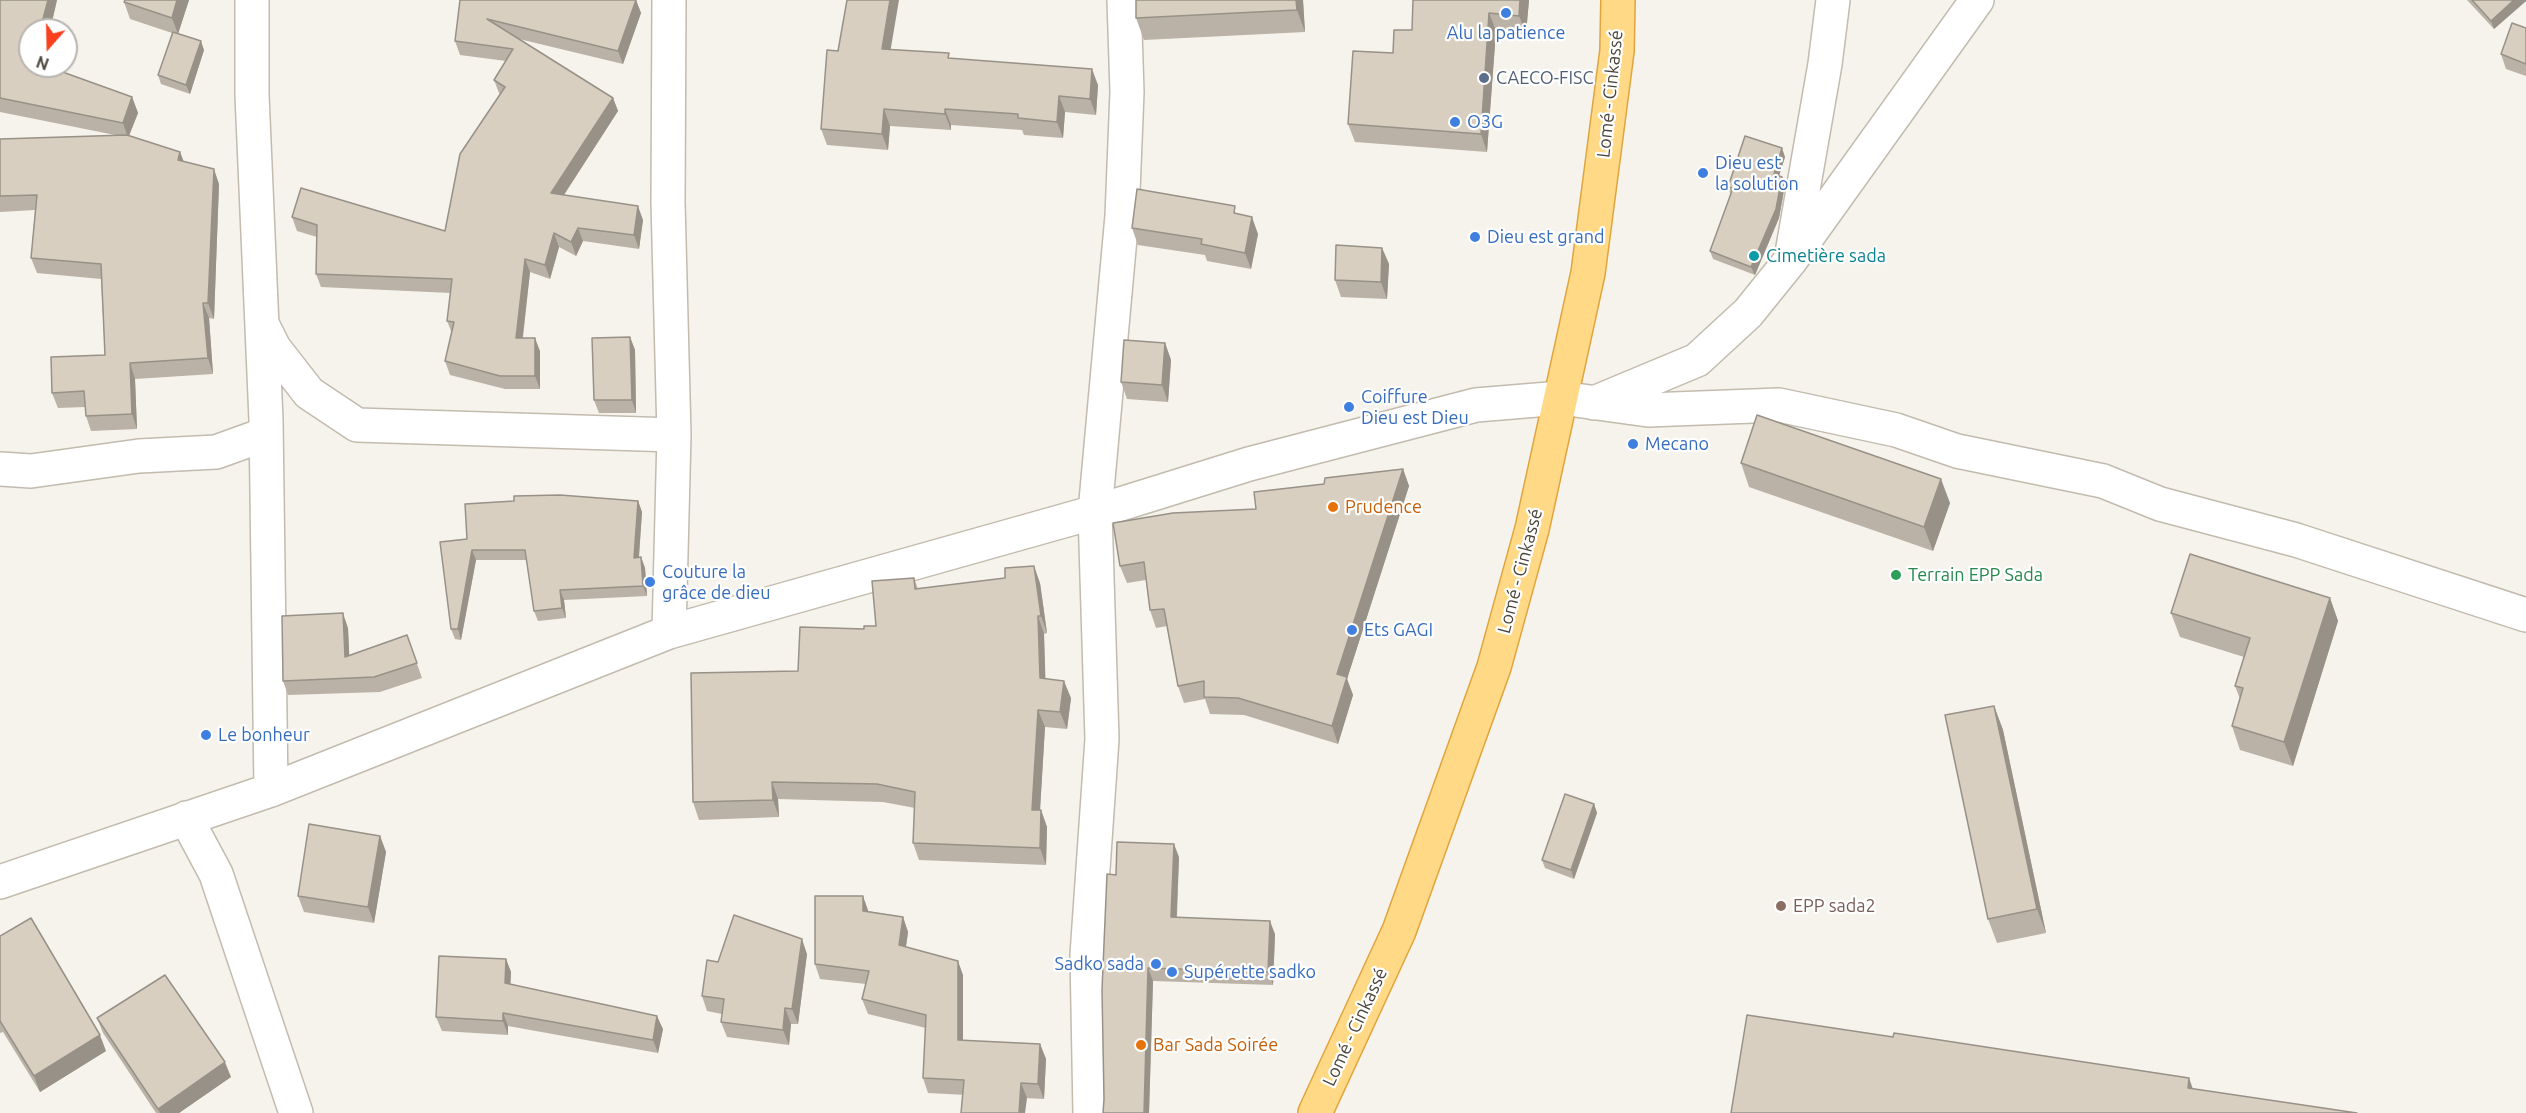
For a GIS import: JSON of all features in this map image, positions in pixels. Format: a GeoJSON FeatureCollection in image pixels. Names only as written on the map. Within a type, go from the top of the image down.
{"type":"FeatureCollection","features":[{"type":"Feature","properties":{"kind":"highway","name":"Lomé - Cinkassé"},"geometry":{"type":"LineString","coordinates":[[1315,1113],[1398,931],[1494,667],[1532,529],[1588,273],[1617,51],[1618,0]]}},
{"type":"Feature","properties":{"kind":"street"},"geometry":{"type":"LineString","coordinates":[[252,0],[252,95],[266,434],[271,790]]}},
{"type":"Feature","properties":{"kind":"street"},"geometry":{"type":"LineString","coordinates":[[669,0],[668,202],[674,435],[669,632]]}},
{"type":"Feature","properties":{"kind":"street"},"geometry":{"type":"LineString","coordinates":[[1090,1113],[1087,955],[1102,739],[1095,512],[1122,216],[1127,92],[1124,0]]}},
{"type":"Feature","properties":{"kind":"street"},"geometry":{"type":"LineString","coordinates":[[1790,261],[1825,64],[1833,0]]}},
{"type":"Feature","properties":{"kind":"street"},"geometry":{"type":"LineString","coordinates":[[1593,403],[1696,360],[1748,313],[1790,261],[1977,0]]}},
{"type":"Feature","properties":{"kind":"street"},"geometry":{"type":"LineString","coordinates":[[262,323],[274,348],[309,393],[357,425],[674,435]]}},
{"type":"Feature","properties":{"kind":"street"},"geometry":{"type":"LineString","coordinates":[[0,882],[271,790],[669,632],[1095,512],[1249,464],[1476,405],[1561,398],[1648,410],[1779,405],[1896,430],[1957,451],[2103,481],[2160,504],[2296,540],[2526,615]]}},
{"type":"Feature","properties":{"kind":"street"},"geometry":{"type":"LineString","coordinates":[[0,469],[31,471],[139,456],[216,452],[266,434]]}},
{"type":"Feature","properties":{"kind":"street"},"geometry":{"type":"LineString","coordinates":[[186,818],[216,874],[297,1113]]}},
{"type":"Feature","properties":{"kind":"building"},"geometry":{"type":"Polygon","coordinates":[[[0,0],[48,0],[43,18],[18,18],[18,78],[78,78],[132,97],[123,123],[0,98],[0,0]]]}},
{"type":"Feature","properties":{"kind":"building"},"geometry":{"type":"Polygon","coordinates":[[[125,0],[177,0],[172,18],[124,2],[125,0]]]}},
{"type":"Feature","properties":{"kind":"building"},"geometry":{"type":"Polygon","coordinates":[[[460,0],[636,0],[618,51],[487,19],[613,98],[551,193],[638,206],[634,235],[578,228],[571,242],[554,233],[545,265],[525,259],[516,338],[535,338],[535,376],[500,376],[445,361],[454,322],[447,321],[452,279],[316,274],[317,225],[292,217],[301,188],[445,231],[460,154],[505,87],[494,80],[513,49],[455,41],[460,0]]]}},
{"type":"Feature","properties":{"kind":"building"},"geometry":{"type":"Polygon","coordinates":[[[847,0],[890,0],[882,49],[949,53],[948,58],[1092,69],[1090,99],[1059,96],[1057,122],[1018,118],[1018,114],[945,109],[945,114],[884,109],[882,134],[821,129],[827,50],[838,51],[847,0]]]}},
{"type":"Feature","properties":{"kind":"building"},"geometry":{"type":"Polygon","coordinates":[[[1136,0],[1296,0],[1297,10],[1136,18],[1136,0]]]}},
{"type":"Feature","properties":{"kind":"building"},"geometry":{"type":"Polygon","coordinates":[[[1413,0],[1520,0],[1519,16],[1489,13],[1481,134],[1348,124],[1353,51],[1393,53],[1394,30],[1412,30],[1413,0]]]}},
{"type":"Feature","properties":{"kind":"building"},"geometry":{"type":"Polygon","coordinates":[[[2472,0],[2514,0],[2491,21],[2472,0]]]}},
{"type":"Feature","properties":{"kind":"building"},"geometry":{"type":"Polygon","coordinates":[[[2512,23],[2526,28],[2526,64],[2501,54],[2512,23]]]}},
{"type":"Feature","properties":{"kind":"building"},"geometry":{"type":"Polygon","coordinates":[[[173,32],[201,41],[186,85],[158,75],[173,32]]]}},
{"type":"Feature","properties":{"kind":"building"},"geometry":{"type":"Polygon","coordinates":[[[127,135],[180,152],[178,160],[214,169],[208,303],[203,303],[208,358],[130,363],[132,414],[86,416],[84,391],[52,393],[51,357],[105,355],[101,264],[31,258],[37,195],[0,196],[0,139],[127,135]]]}},
{"type":"Feature","properties":{"kind":"building"},"geometry":{"type":"Polygon","coordinates":[[[1745,136],[1782,148],[1774,174],[1782,177],[1776,209],[1751,267],[1710,251],[1733,188],[1728,187],[1745,136]]]}},
{"type":"Feature","properties":{"kind":"building"},"geometry":{"type":"Polygon","coordinates":[[[1137,189],[1235,206],[1234,213],[1252,217],[1245,253],[1201,244],[1202,239],[1132,228],[1137,189]]]}},
{"type":"Feature","properties":{"kind":"building"},"geometry":{"type":"Polygon","coordinates":[[[1336,245],[1382,248],[1381,282],[1335,280],[1336,245]]]}},
{"type":"Feature","properties":{"kind":"building"},"geometry":{"type":"Polygon","coordinates":[[[630,337],[632,400],[594,400],[592,338],[630,337]]]}},
{"type":"Feature","properties":{"kind":"building"},"geometry":{"type":"Polygon","coordinates":[[[1124,340],[1165,343],[1162,385],[1121,382],[1124,340]]]}},
{"type":"Feature","properties":{"kind":"building"},"geometry":{"type":"Polygon","coordinates":[[[1757,415],[1941,479],[1924,527],[1741,463],[1757,415]]]}},
{"type":"Feature","properties":{"kind":"building"},"geometry":{"type":"Polygon","coordinates":[[[1403,469],[1337,674],[1347,677],[1332,726],[1238,698],[1204,697],[1204,681],[1178,686],[1164,609],[1150,610],[1144,562],[1120,566],[1113,523],[1173,513],[1256,509],[1254,492],[1324,484],[1325,478],[1403,469]]]}},
{"type":"Feature","properties":{"kind":"building"},"geometry":{"type":"Polygon","coordinates":[[[560,495],[638,501],[634,558],[641,557],[643,586],[560,590],[562,608],[534,611],[525,550],[472,550],[458,629],[451,629],[440,542],[467,539],[465,504],[514,501],[514,496],[560,495]]]}},
{"type":"Feature","properties":{"kind":"building"},"geometry":{"type":"Polygon","coordinates":[[[2190,554],[2330,598],[2284,742],[2232,726],[2243,688],[2235,686],[2250,638],[2171,613],[2190,554]]]}},
{"type":"Feature","properties":{"kind":"building"},"geometry":{"type":"Polygon","coordinates":[[[1034,566],[1041,616],[1038,616],[1040,678],[1064,681],[1060,712],[1038,710],[1032,810],[1041,810],[1040,848],[913,843],[915,792],[877,784],[772,782],[773,800],[693,802],[691,673],[798,671],[800,627],[864,629],[864,626],[876,626],[872,581],[914,578],[915,589],[1005,578],[1005,568],[1034,566]]]}},
{"type":"Feature","properties":{"kind":"building"},"geometry":{"type":"Polygon","coordinates":[[[343,613],[345,657],[407,635],[417,663],[374,677],[283,681],[282,616],[343,613]]]}},
{"type":"Feature","properties":{"kind":"building"},"geometry":{"type":"Polygon","coordinates":[[[1994,706],[2037,909],[1988,919],[1945,715],[1994,706]]]}},
{"type":"Feature","properties":{"kind":"building"},"geometry":{"type":"Polygon","coordinates":[[[1565,794],[1594,804],[1571,870],[1542,860],[1565,794]]]}},
{"type":"Feature","properties":{"kind":"building"},"geometry":{"type":"Polygon","coordinates":[[[309,824],[380,836],[368,907],[298,896],[309,824]]]}},
{"type":"Feature","properties":{"kind":"building"},"geometry":{"type":"Polygon","coordinates":[[[1117,842],[1174,844],[1171,917],[1270,921],[1268,972],[1148,968],[1144,1113],[1103,1113],[1102,990],[1107,874],[1116,875],[1117,842]]]}},
{"type":"Feature","properties":{"kind":"building"},"geometry":{"type":"Polygon","coordinates":[[[815,896],[863,896],[863,911],[903,917],[899,945],[958,961],[958,1040],[1040,1044],[1038,1084],[1021,1083],[1019,1113],[961,1113],[964,1080],[923,1078],[926,1015],[862,999],[869,971],[815,964],[815,896]]]}},
{"type":"Feature","properties":{"kind":"building"},"geometry":{"type":"Polygon","coordinates":[[[734,915],[802,939],[792,1009],[785,1008],[783,1030],[721,1022],[724,999],[702,996],[707,960],[718,962],[734,915]]]}},
{"type":"Feature","properties":{"kind":"building"},"geometry":{"type":"Polygon","coordinates":[[[31,918],[100,1035],[34,1076],[0,1021],[0,936],[31,918]]]}},
{"type":"Feature","properties":{"kind":"building"},"geometry":{"type":"Polygon","coordinates":[[[439,956],[506,959],[505,983],[657,1016],[653,1040],[503,1013],[503,1021],[436,1017],[439,956]]]}},
{"type":"Feature","properties":{"kind":"building"},"geometry":{"type":"Polygon","coordinates":[[[165,975],[225,1062],[158,1109],[97,1018],[165,975]]]}},
{"type":"Feature","properties":{"kind":"building"},"geometry":{"type":"Polygon","coordinates":[[[1747,1015],[1893,1037],[1894,1033],[2189,1078],[2188,1088],[2357,1113],[1731,1113],[1747,1015]]]}},
{"type":"Feature","properties":{"kind":"place","name":"Alu la patience"},"geometry":{"type":"Point","coordinates":[1506,13]}},
{"type":"Feature","properties":{"kind":"place","name":"CAECO-FISC"},"geometry":{"type":"Point","coordinates":[1484,78]}},
{"type":"Feature","properties":{"kind":"place","name":"O3G"},"geometry":{"type":"Point","coordinates":[1455,122]}},
{"type":"Feature","properties":{"kind":"place","name":"Dieu est la solution"},"geometry":{"type":"Point","coordinates":[1703,173]}},
{"type":"Feature","properties":{"kind":"place","name":"Dieu est grand"},"geometry":{"type":"Point","coordinates":[1475,237]}},
{"type":"Feature","properties":{"kind":"place","name":"Cimetière sada"},"geometry":{"type":"Point","coordinates":[1754,256]}},
{"type":"Feature","properties":{"kind":"place","name":"Coiffure Dieu est Dieu"},"geometry":{"type":"Point","coordinates":[1349,407]}},
{"type":"Feature","properties":{"kind":"place","name":"Mecano"},"geometry":{"type":"Point","coordinates":[1633,444]}},
{"type":"Feature","properties":{"kind":"place","name":"Prudence"},"geometry":{"type":"Point","coordinates":[1333,507]}},
{"type":"Feature","properties":{"kind":"place","name":"Terrain EPP Sada"},"geometry":{"type":"Point","coordinates":[1896,575]}},
{"type":"Feature","properties":{"kind":"place","name":"Couture la grâce de dieu"},"geometry":{"type":"Point","coordinates":[650,582]}},
{"type":"Feature","properties":{"kind":"place","name":"Ets GAGI"},"geometry":{"type":"Point","coordinates":[1352,630]}},
{"type":"Feature","properties":{"kind":"place","name":"Le bonheur"},"geometry":{"type":"Point","coordinates":[206,735]}},
{"type":"Feature","properties":{"kind":"place","name":"EPP sada2"},"geometry":{"type":"Point","coordinates":[1781,906]}},
{"type":"Feature","properties":{"kind":"place","name":"Sadko sada"},"geometry":{"type":"Point","coordinates":[1156,964]}},
{"type":"Feature","properties":{"kind":"place","name":"Supérette sadko"},"geometry":{"type":"Point","coordinates":[1172,972]}},
{"type":"Feature","properties":{"kind":"place","name":"Bar Sada Soirée"},"geometry":{"type":"Point","coordinates":[1141,1045]}}]}
